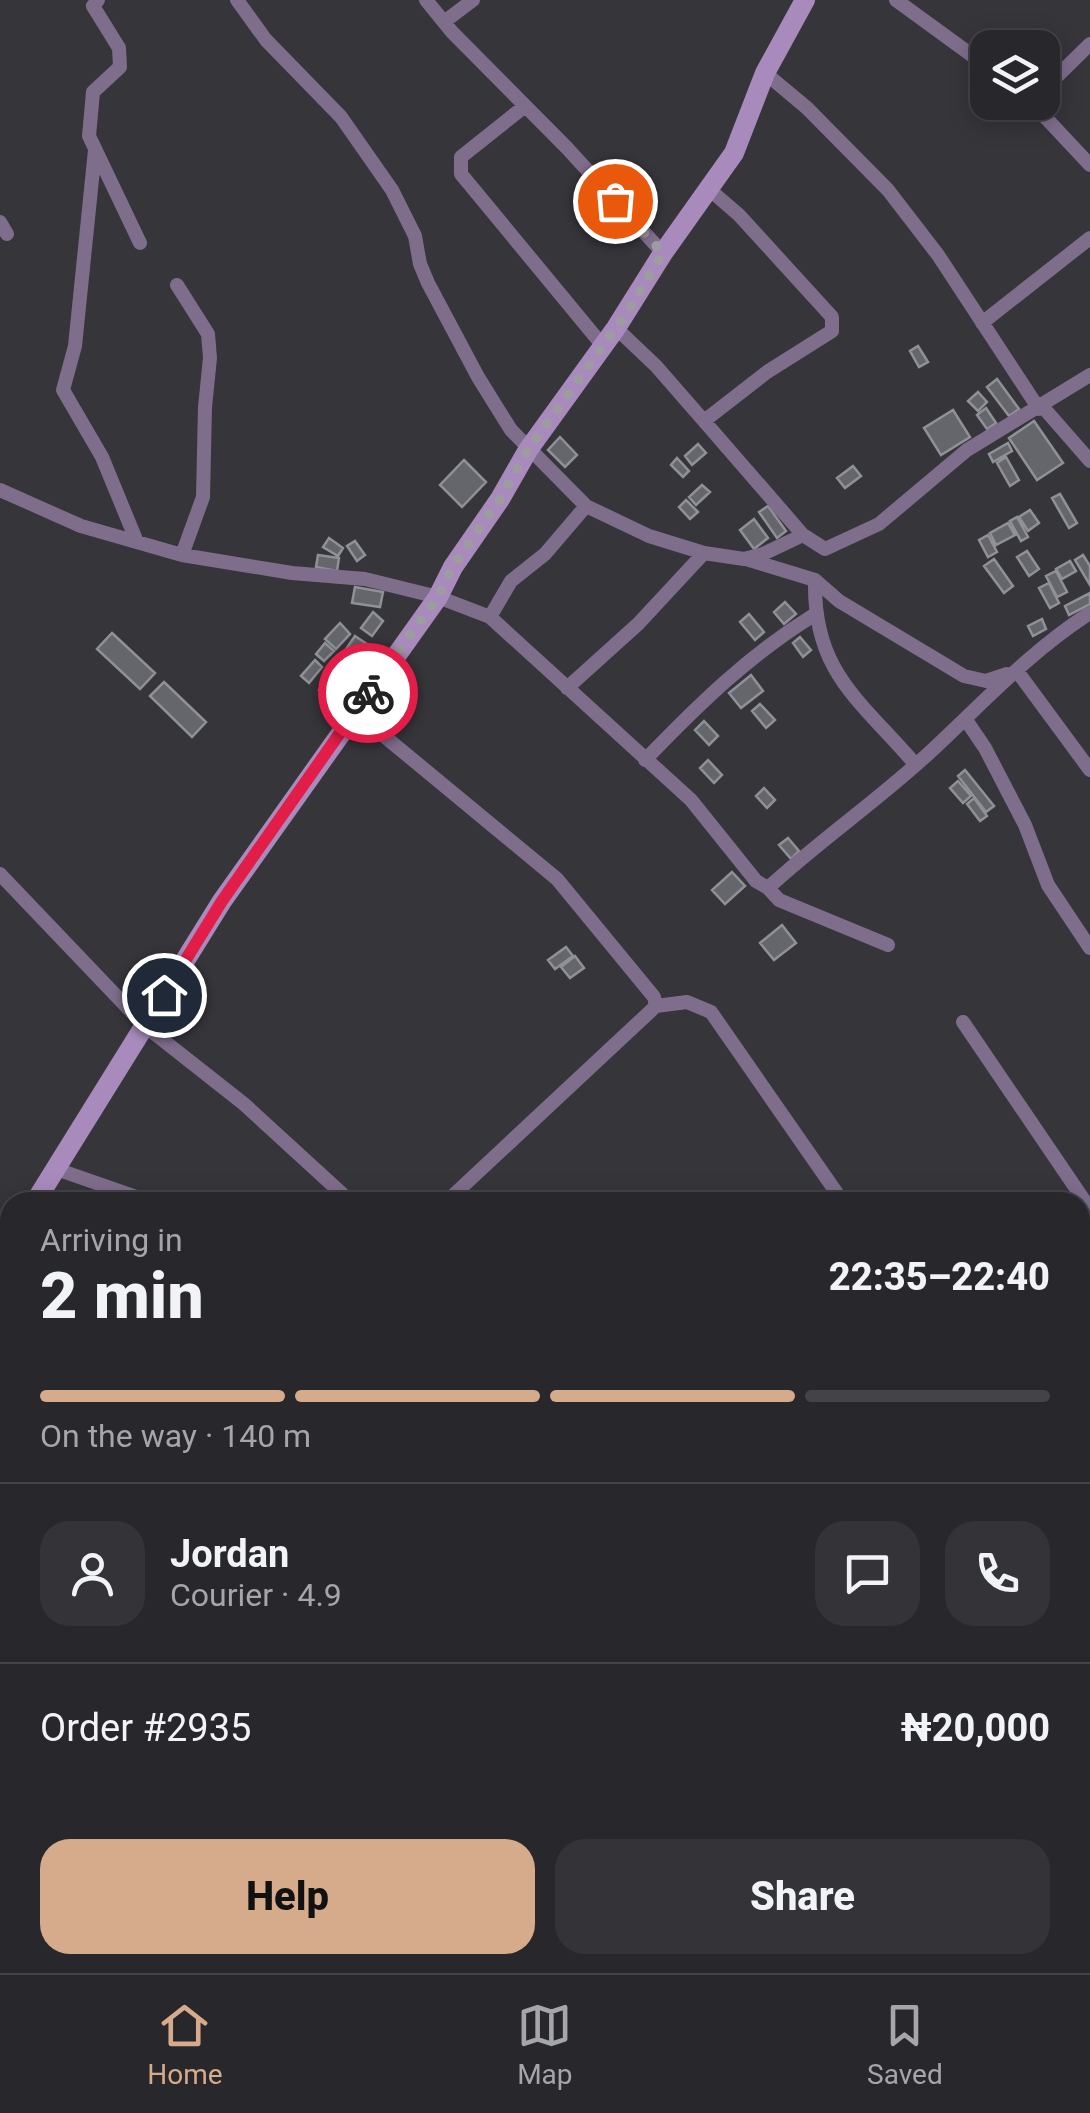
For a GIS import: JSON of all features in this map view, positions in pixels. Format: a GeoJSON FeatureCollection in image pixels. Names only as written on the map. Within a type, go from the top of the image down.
{"type":"FeatureCollection","features":[{"type":"Feature","properties":{"kind":"street"},"geometry":{"type":"LineString","coordinates":[[98,0],[93,6],[119,48],[120,66],[93,92],[89,136],[140,242]]}},
{"type":"Feature","properties":{"kind":"street"},"geometry":{"type":"LineString","coordinates":[[237,0],[266,40],[341,117],[392,190],[415,236],[428,283],[478,377],[511,430],[586,506],[627,528],[704,553],[744,559],[815,580],[839,601],[964,676],[986,680],[1017,671]]}},
{"type":"Feature","properties":{"kind":"street"},"geometry":{"type":"LineString","coordinates":[[426,0],[663,253]]}},
{"type":"Feature","properties":{"kind":"street"},"geometry":{"type":"LineString","coordinates":[[444,22],[473,0]]}},
{"type":"Feature","properties":{"kind":"street"},"geometry":{"type":"LineString","coordinates":[[41,1192],[222,901],[438,597],[528,450],[734,153],[765,72],[806,0]]}},
{"type":"Feature","properties":{"kind":"street"},"geometry":{"type":"LineString","coordinates":[[896,0],[970,54]]}},
{"type":"Feature","properties":{"kind":"street"},"geometry":{"type":"LineString","coordinates":[[1060,73],[1090,44]]}},
{"type":"Feature","properties":{"kind":"street"},"geometry":{"type":"LineString","coordinates":[[765,72],[807,108],[888,190],[938,255],[1040,407],[1090,461]]}},
{"type":"Feature","properties":{"kind":"street"},"geometry":{"type":"LineString","coordinates":[[525,106],[461,157],[461,174],[603,346]]}},
{"type":"Feature","properties":{"kind":"street"},"geometry":{"type":"LineString","coordinates":[[1048,120],[1090,165]]}},
{"type":"Feature","properties":{"kind":"street"},"geometry":{"type":"LineString","coordinates":[[95,150],[75,346],[63,390],[102,457],[138,542]]}},
{"type":"Feature","properties":{"kind":"street"},"geometry":{"type":"LineString","coordinates":[[704,421],[767,372],[832,331],[832,317],[739,215],[710,190]]}},
{"type":"Feature","properties":{"kind":"street"},"geometry":{"type":"LineString","coordinates":[[982,323],[1090,238]]}},
{"type":"Feature","properties":{"kind":"street"},"geometry":{"type":"LineString","coordinates":[[177,285],[208,334],[210,358],[204,407],[203,496],[182,555]]}},
{"type":"Feature","properties":{"kind":"street"},"geometry":{"type":"LineString","coordinates":[[616,328],[656,366],[803,536],[825,549],[867,530],[902,506],[967,450],[1090,374]]}},
{"type":"Feature","properties":{"kind":"street"},"geometry":{"type":"LineString","coordinates":[[0,490],[81,526],[182,555],[365,580],[438,597],[490,617],[691,800],[756,881],[778,900],[888,945]]}},
{"type":"Feature","properties":{"kind":"street"},"geometry":{"type":"LineString","coordinates":[[490,617],[511,580],[545,554],[586,506]]}},
{"type":"Feature","properties":{"kind":"street"},"geometry":{"type":"LineString","coordinates":[[744,559],[803,536]]}},
{"type":"Feature","properties":{"kind":"street"},"geometry":{"type":"LineString","coordinates":[[567,688],[638,624],[704,553]]}},
{"type":"Feature","properties":{"kind":"street"},"geometry":{"type":"LineString","coordinates":[[815,580],[814,616],[826,653],[845,689],[915,764]]}},
{"type":"Feature","properties":{"kind":"street"},"geometry":{"type":"LineString","coordinates":[[768,888],[966,720],[987,696],[1061,632],[1090,613]]}},
{"type":"Feature","properties":{"kind":"street"},"geometry":{"type":"LineString","coordinates":[[645,760],[716,687],[779,637],[814,616]]}},
{"type":"Feature","properties":{"kind":"street"},"geometry":{"type":"LineString","coordinates":[[1017,671],[1090,770]]}},
{"type":"Feature","properties":{"kind":"street"},"geometry":{"type":"LineString","coordinates":[[354,712],[557,880],[654,997],[656,1006]]}},
{"type":"Feature","properties":{"kind":"street"},"geometry":{"type":"LineString","coordinates":[[966,720],[1025,825],[1048,885],[1090,948]]}},
{"type":"Feature","properties":{"kind":"street"},"geometry":{"type":"LineString","coordinates":[[0,874],[145,1026],[244,1104],[340,1192]]}},
{"type":"Feature","properties":{"kind":"street"},"geometry":{"type":"LineString","coordinates":[[457,1192],[656,1006],[687,1002],[712,1012],[836,1192]]}},
{"type":"Feature","properties":{"kind":"street"},"geometry":{"type":"LineString","coordinates":[[964,1022],[1079,1192]]}},
{"type":"Feature","properties":{"kind":"street"},"geometry":{"type":"LineString","coordinates":[[56,1169],[122,1192]]}},
{"type":"Feature","properties":{"kind":"building"},"geometry":{"type":"Polygon","coordinates":[[[918,346],[928,362],[919,367],[910,351],[918,346]]]}},
{"type":"Feature","properties":{"kind":"building"},"geometry":{"type":"Polygon","coordinates":[[[997,379],[1019,409],[1009,416],[987,387],[997,379]]]}},
{"type":"Feature","properties":{"kind":"building"},"geometry":{"type":"Polygon","coordinates":[[[978,392],[987,402],[978,411],[968,401],[978,392]]]}},
{"type":"Feature","properties":{"kind":"building"},"geometry":{"type":"Polygon","coordinates":[[[986,408],[996,423],[987,429],[977,415],[986,408]]]}},
{"type":"Feature","properties":{"kind":"building"},"geometry":{"type":"Polygon","coordinates":[[[953,410],[970,437],[941,455],[924,428],[953,410]]]}},
{"type":"Feature","properties":{"kind":"building"},"geometry":{"type":"Polygon","coordinates":[[[1034,421],[1063,463],[1037,480],[1009,438],[1034,421]]]}},
{"type":"Feature","properties":{"kind":"building"},"geometry":{"type":"Polygon","coordinates":[[[560,437],[577,455],[565,467],[548,450],[560,437]]]}},
{"type":"Feature","properties":{"kind":"building"},"geometry":{"type":"Polygon","coordinates":[[[1008,443],[1012,451],[993,462],[989,454],[1008,443]]]}},
{"type":"Feature","properties":{"kind":"building"},"geometry":{"type":"Polygon","coordinates":[[[698,444],[706,453],[692,465],[685,456],[698,444]]]}},
{"type":"Feature","properties":{"kind":"building"},"geometry":{"type":"Polygon","coordinates":[[[1006,457],[1019,480],[1010,486],[997,463],[1006,457]]]}},
{"type":"Feature","properties":{"kind":"building"},"geometry":{"type":"Polygon","coordinates":[[[677,458],[689,471],[683,477],[671,465],[677,458]]]}},
{"type":"Feature","properties":{"kind":"building"},"geometry":{"type":"Polygon","coordinates":[[[464,460],[486,482],[462,507],[440,485],[464,460]]]}},
{"type":"Feature","properties":{"kind":"building"},"geometry":{"type":"Polygon","coordinates":[[[853,466],[861,476],[845,488],[837,478],[853,466]]]}},
{"type":"Feature","properties":{"kind":"building"},"geometry":{"type":"Polygon","coordinates":[[[702,485],[710,492],[696,505],[689,497],[702,485]]]}},
{"type":"Feature","properties":{"kind":"building"},"geometry":{"type":"Polygon","coordinates":[[[1060,494],[1077,523],[1069,528],[1052,498],[1060,494]]]}},
{"type":"Feature","properties":{"kind":"building"},"geometry":{"type":"Polygon","coordinates":[[[686,500],[698,512],[690,519],[679,507],[686,500]]]}},
{"type":"Feature","properties":{"kind":"building"},"geometry":{"type":"Polygon","coordinates":[[[768,506],[786,531],[777,538],[759,512],[768,506]]]}},
{"type":"Feature","properties":{"kind":"building"},"geometry":{"type":"Polygon","coordinates":[[[1030,510],[1039,523],[1028,531],[1019,517],[1030,510]]]}},
{"type":"Feature","properties":{"kind":"building"},"geometry":{"type":"Polygon","coordinates":[[[1017,517],[1028,537],[1021,541],[1010,521],[1017,517]]]}},
{"type":"Feature","properties":{"kind":"building"},"geometry":{"type":"Polygon","coordinates":[[[754,519],[768,538],[754,549],[740,530],[754,519]]]}},
{"type":"Feature","properties":{"kind":"building"},"geometry":{"type":"Polygon","coordinates":[[[1008,523],[1015,535],[996,545],[990,533],[1008,523]]]}},
{"type":"Feature","properties":{"kind":"building"},"geometry":{"type":"Polygon","coordinates":[[[988,535],[997,552],[988,557],[979,540],[988,535]]]}},
{"type":"Feature","properties":{"kind":"building"},"geometry":{"type":"Polygon","coordinates":[[[329,538],[343,548],[338,556],[323,547],[329,538]]]}},
{"type":"Feature","properties":{"kind":"building"},"geometry":{"type":"Polygon","coordinates":[[[355,541],[365,555],[357,561],[347,546],[355,541]]]}},
{"type":"Feature","properties":{"kind":"building"},"geometry":{"type":"Polygon","coordinates":[[[1027,551],[1039,569],[1029,576],[1017,557],[1027,551]]]}},
{"type":"Feature","properties":{"kind":"building"},"geometry":{"type":"Polygon","coordinates":[[[318,555],[339,558],[337,571],[316,567],[318,555]]]}},
{"type":"Feature","properties":{"kind":"building"},"geometry":{"type":"Polygon","coordinates":[[[1083,555],[1090,566],[1090,585],[1075,560],[1083,555]]]}},
{"type":"Feature","properties":{"kind":"building"},"geometry":{"type":"Polygon","coordinates":[[[994,559],[1013,586],[1004,593],[984,566],[994,559]]]}},
{"type":"Feature","properties":{"kind":"building"},"geometry":{"type":"Polygon","coordinates":[[[1070,561],[1076,571],[1062,579],[1056,569],[1070,561]]]}},
{"type":"Feature","properties":{"kind":"building"},"geometry":{"type":"Polygon","coordinates":[[[1056,571],[1067,592],[1057,597],[1046,576],[1056,571]]]}},
{"type":"Feature","properties":{"kind":"building"},"geometry":{"type":"Polygon","coordinates":[[[1049,583],[1059,603],[1050,608],[1039,588],[1049,583]]]}},
{"type":"Feature","properties":{"kind":"building"},"geometry":{"type":"Polygon","coordinates":[[[355,587],[383,592],[380,607],[352,603],[355,587]]]}},
{"type":"Feature","properties":{"kind":"building"},"geometry":{"type":"Polygon","coordinates":[[[1090,593],[1090,604],[1069,615],[1065,606],[1090,593]]]}},
{"type":"Feature","properties":{"kind":"building"},"geometry":{"type":"Polygon","coordinates":[[[785,602],[796,614],[784,624],[774,612],[785,602]]]}},
{"type":"Feature","properties":{"kind":"building"},"geometry":{"type":"Polygon","coordinates":[[[373,612],[383,621],[372,636],[361,628],[373,612]]]}},
{"type":"Feature","properties":{"kind":"building"},"geometry":{"type":"Polygon","coordinates":[[[749,614],[764,632],[755,640],[740,622],[749,614]]]}},
{"type":"Feature","properties":{"kind":"building"},"geometry":{"type":"Polygon","coordinates":[[[1042,619],[1046,629],[1033,636],[1028,626],[1042,619]]]}},
{"type":"Feature","properties":{"kind":"building"},"geometry":{"type":"Polygon","coordinates":[[[340,623],[350,634],[336,649],[325,639],[340,623]]]}},
{"type":"Feature","properties":{"kind":"building"},"geometry":{"type":"Polygon","coordinates":[[[112,633],[155,673],[140,689],[97,649],[112,633]]]}},
{"type":"Feature","properties":{"kind":"building"},"geometry":{"type":"Polygon","coordinates":[[[355,636],[367,644],[354,663],[342,655],[355,636]]]}},
{"type":"Feature","properties":{"kind":"building"},"geometry":{"type":"Polygon","coordinates":[[[800,637],[811,650],[803,657],[793,643],[800,637]]]}},
{"type":"Feature","properties":{"kind":"building"},"geometry":{"type":"Polygon","coordinates":[[[325,643],[334,651],[324,661],[316,654],[325,643]]]}},
{"type":"Feature","properties":{"kind":"building"},"geometry":{"type":"Polygon","coordinates":[[[315,660],[322,667],[309,683],[301,676],[315,660]]]}},
{"type":"Feature","properties":{"kind":"building"},"geometry":{"type":"Polygon","coordinates":[[[335,672],[344,679],[329,698],[319,690],[335,672]]]}},
{"type":"Feature","properties":{"kind":"building"},"geometry":{"type":"Polygon","coordinates":[[[751,675],[763,691],[741,708],[729,693],[751,675]]]}},
{"type":"Feature","properties":{"kind":"building"},"geometry":{"type":"Polygon","coordinates":[[[164,682],[206,722],[192,737],[150,696],[164,682]]]}},
{"type":"Feature","properties":{"kind":"building"},"geometry":{"type":"Polygon","coordinates":[[[760,704],[775,720],[766,728],[752,711],[760,704]]]}},
{"type":"Feature","properties":{"kind":"building"},"geometry":{"type":"Polygon","coordinates":[[[704,721],[718,736],[709,745],[695,730],[704,721]]]}},
{"type":"Feature","properties":{"kind":"building"},"geometry":{"type":"Polygon","coordinates":[[[708,760],[722,775],[714,783],[700,768],[708,760]]]}},
{"type":"Feature","properties":{"kind":"building"},"geometry":{"type":"Polygon","coordinates":[[[965,770],[994,806],[986,812],[958,776],[965,770]]]}},
{"type":"Feature","properties":{"kind":"building"},"geometry":{"type":"Polygon","coordinates":[[[958,781],[971,796],[963,803],[950,788],[958,781]]]}},
{"type":"Feature","properties":{"kind":"building"},"geometry":{"type":"Polygon","coordinates":[[[764,788],[775,800],[767,808],[756,796],[764,788]]]}},
{"type":"Feature","properties":{"kind":"building"},"geometry":{"type":"Polygon","coordinates":[[[974,798],[987,816],[980,821],[967,804],[974,798]]]}},
{"type":"Feature","properties":{"kind":"building"},"geometry":{"type":"Polygon","coordinates":[[[788,838],[799,851],[791,859],[779,845],[788,838]]]}},
{"type":"Feature","properties":{"kind":"building"},"geometry":{"type":"Polygon","coordinates":[[[732,872],[745,886],[725,904],[712,890],[732,872]]]}},
{"type":"Feature","properties":{"kind":"building"},"geometry":{"type":"Polygon","coordinates":[[[782,925],[796,943],[774,960],[760,943],[782,925]]]}},
{"type":"Feature","properties":{"kind":"building"},"geometry":{"type":"Polygon","coordinates":[[[566,947],[573,956],[555,969],[548,960],[566,947]]]}},
{"type":"Feature","properties":{"kind":"building"},"geometry":{"type":"Polygon","coordinates":[[[575,956],[584,968],[570,978],[561,967],[575,956]]]}},
{"type":"Feature","properties":{"kind":"way so far"},"geometry":{"type":"LineString","coordinates":[[368,693],[438,597],[528,450],[626,314],[663,253],[615,201]]}},
{"type":"Feature","properties":{"kind":"route"},"geometry":{"type":"LineString","coordinates":[[164,995],[222,901],[368,693]]}}]}
